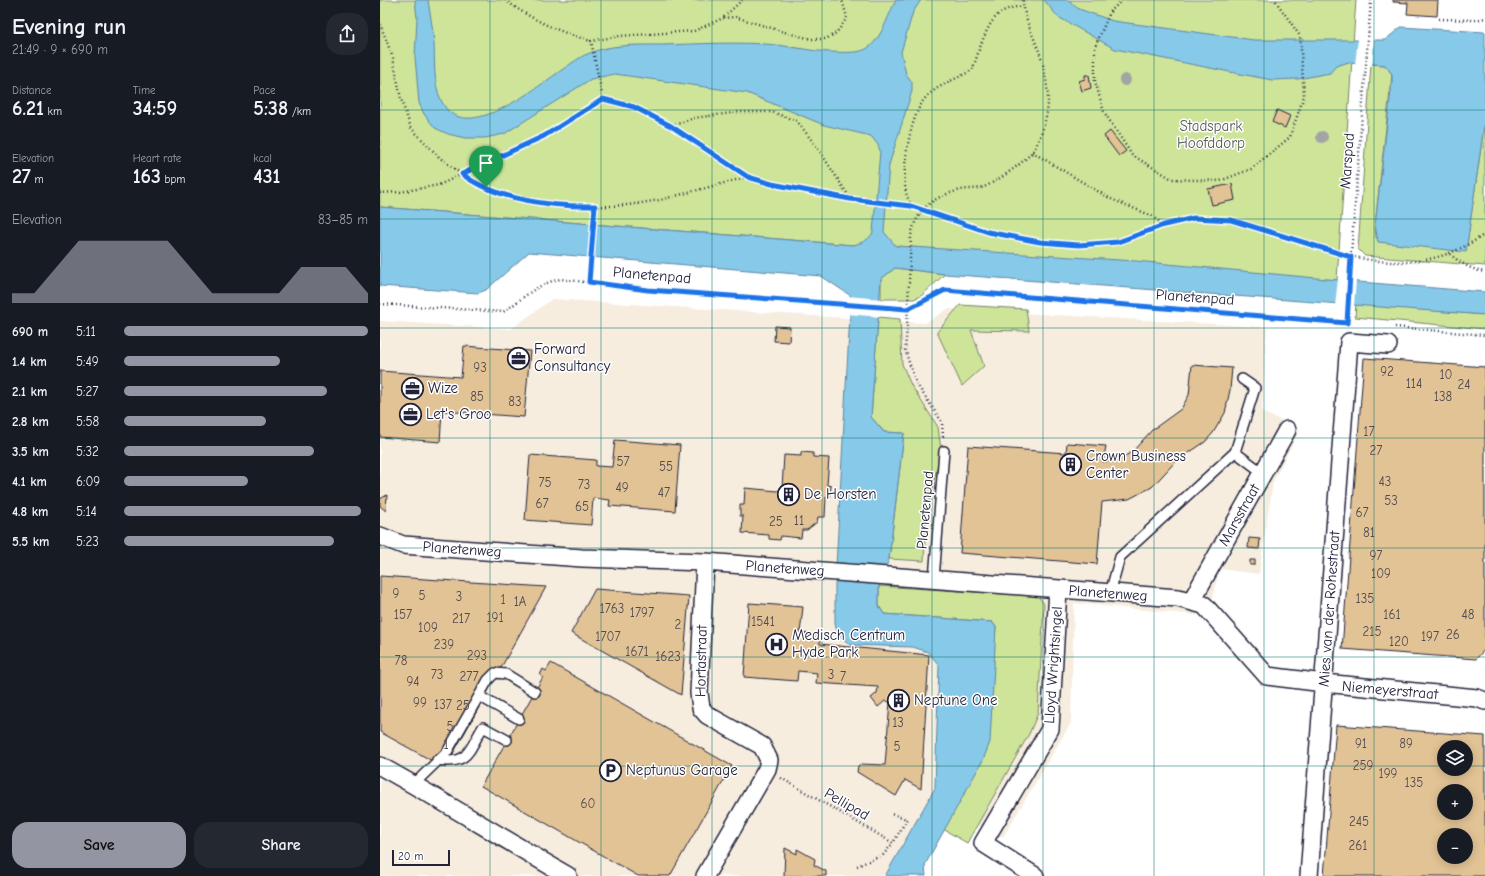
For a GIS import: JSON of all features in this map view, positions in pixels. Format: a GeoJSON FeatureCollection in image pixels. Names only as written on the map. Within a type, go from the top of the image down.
{"type":"FeatureCollection","features":[{"type":"Feature","properties":{"kind":"street","name":"Mies van der Rohestraat"},"geometry":{"type":"LineString","coordinates":[[1308,876],[1349,342],[1388,345]]}},
{"type":"Feature","properties":{"kind":"street","name":"Marsstraat"},"geometry":{"type":"LineString","coordinates":[[1192,600],[1287,430]]}},
{"type":"Feature","properties":{"kind":"street","name":"Planetenweg"},"geometry":{"type":"LineString","coordinates":[[380,536],[403,545],[582,558],[705,562],[1192,600]]}},
{"type":"Feature","properties":{"kind":"street","name":"Hortastraat"},"geometry":{"type":"LineString","coordinates":[[705,562],[699,693],[701,708],[708,715],[762,746],[769,760],[767,770]]}},
{"type":"Feature","properties":{"kind":"street","name":"Lloyd Wrightsingel"},"geometry":{"type":"LineString","coordinates":[[1035,876],[983,843],[1050,730],[1058,589]]}},
{"type":"Feature","properties":{"kind":"street","name":"Niemeyerstraat"},"geometry":{"type":"LineString","coordinates":[[1192,600],[1204,605],[1267,676],[1482,698]]}},
{"type":"Feature","properties":{"kind":"street"},"geometry":{"type":"LineString","coordinates":[[380,766],[414,784],[568,876]]}},
{"type":"Feature","properties":{"kind":"street"},"geometry":{"type":"LineString","coordinates":[[705,876],[767,770]]}},
{"type":"Feature","properties":{"kind":"lane"},"geometry":{"type":"LineString","coordinates":[[1110,593],[1120,558],[1235,452],[1255,388],[1242,379]]}},
{"type":"Feature","properties":{"kind":"lane","name":"Planetenpad"},"geometry":{"type":"LineString","coordinates":[[934,579],[944,451]]}},
{"type":"Feature","properties":{"kind":"lane"},"geometry":{"type":"LineString","coordinates":[[1235,452],[1263,473]]}},
{"type":"Feature","properties":{"kind":"lane"},"geometry":{"type":"LineString","coordinates":[[414,784],[437,760],[447,752],[488,680],[495,673],[506,674],[534,692]]}},
{"type":"Feature","properties":{"kind":"lane"},"geometry":{"type":"LineString","coordinates":[[479,696],[519,720]]}},
{"type":"Feature","properties":{"kind":"lane"},"geometry":{"type":"LineString","coordinates":[[437,760],[452,762],[464,758],[483,727],[507,740]]}},
{"type":"Feature","properties":{"kind":"path"},"geometry":{"type":"LineString","coordinates":[[505,0],[531,18],[552,28],[591,41],[620,36],[694,31],[723,18],[735,16],[798,36],[811,39],[826,38],[836,33],[846,17],[842,0]]}},
{"type":"Feature","properties":{"kind":"path"},"geometry":{"type":"LineString","coordinates":[[723,18],[742,0]]}},
{"type":"Feature","properties":{"kind":"path"},"geometry":{"type":"LineString","coordinates":[[908,309],[908,278],[911,236],[914,222],[921,211],[938,198],[957,191],[982,188],[996,182],[1032,152],[1040,137],[1048,103],[1042,60],[1029,29],[1023,0]]}},
{"type":"Feature","properties":{"kind":"path"},"geometry":{"type":"LineString","coordinates":[[1122,0],[1110,12],[1095,47],[1095,81],[1104,112],[1132,155],[1172,179],[1222,181],[1251,169],[1290,137],[1304,96],[1300,36],[1274,0]]}},
{"type":"Feature","properties":{"kind":"path","name":"Marspad"},"geometry":{"type":"LineString","coordinates":[[1347,323],[1364,70],[1371,0]]}},
{"type":"Feature","properties":{"kind":"path"},"geometry":{"type":"LineString","coordinates":[[911,206],[906,192],[904,165],[913,124],[923,101],[935,90],[972,70],[983,39],[992,22],[1007,9],[1024,6]]}},
{"type":"Feature","properties":{"kind":"path"},"geometry":{"type":"LineString","coordinates":[[1439,19],[1475,20],[1485,18]]}},
{"type":"Feature","properties":{"kind":"path"},"geometry":{"type":"LineString","coordinates":[[380,24],[393,58],[401,99],[411,128],[440,158],[472,182],[519,198],[547,204],[595,206],[628,205],[660,200],[748,177]]}},
{"type":"Feature","properties":{"kind":"path"},"geometry":{"type":"LineString","coordinates":[[591,41],[603,99]]}},
{"type":"Feature","properties":{"kind":"path"},"geometry":{"type":"LineString","coordinates":[[380,192],[419,190],[439,185],[544,136],[603,99],[634,107],[671,126],[748,177],[772,184],[850,199],[911,206],[921,211],[988,232],[1040,242],[1078,245],[1118,242],[1164,225],[1194,218],[1231,220],[1351,257],[1387,262],[1422,262],[1450,254],[1485,234]]}},
{"type":"Feature","properties":{"kind":"path"},"geometry":{"type":"LineString","coordinates":[[671,126],[694,118],[739,112],[772,112],[797,121],[819,150],[850,199]]}},
{"type":"Feature","properties":{"kind":"path"},"geometry":{"type":"LineString","coordinates":[[1032,152],[1111,199],[1150,215],[1164,225]]}},
{"type":"Feature","properties":{"kind":"path"},"geometry":{"type":"LineString","coordinates":[[589,282],[595,206]]}},
{"type":"Feature","properties":{"kind":"path"},"geometry":{"type":"LineString","coordinates":[[1450,254],[1458,261],[1477,271],[1485,272]]}},
{"type":"Feature","properties":{"kind":"path","name":"Planetenpad"},"geometry":{"type":"LineString","coordinates":[[380,304],[503,312],[542,284],[561,279],[648,290],[908,309],[945,290],[1355,324]]}},
{"type":"Feature","properties":{"kind":"path","name":"Planetenpad"},"geometry":{"type":"LineString","coordinates":[[908,309],[904,350],[916,383],[942,422],[944,451]]}},
{"type":"Feature","properties":{"kind":"path"},"geometry":{"type":"LineString","coordinates":[[1393,327],[1485,335]]}},
{"type":"Feature","properties":{"kind":"path","name":"Pellipad"},"geometry":{"type":"LineString","coordinates":[[767,770],[893,843]]}},
{"type":"Feature","properties":{"kind":"path"},"geometry":{"type":"LineString","coordinates":[[857,866],[883,856],[893,843],[907,819],[890,814]]}},
{"type":"Feature","properties":{"kind":"shaded area"},"geometry":{"type":"Polygon","coordinates":[[[552,299],[925,323],[948,309],[1267,327],[1262,412],[1300,429],[1273,482],[1259,574],[1219,569],[1213,599],[1196,615],[1074,603],[1071,723],[1003,837],[948,810],[912,876],[380,876],[380,321],[511,329],[552,299]]]}},
{"type":"Feature","properties":{"kind":"green space","name":"Stadspark Hoofddorp"},"geometry":{"type":"Polygon","coordinates":[[[380,0],[1356,0],[1337,280],[896,246],[853,245],[380,207],[380,0]]]}},
{"type":"Feature","properties":{"kind":"green space"},"geometry":{"type":"Polygon","coordinates":[[[1371,64],[1385,65],[1392,74],[1375,225],[1376,238],[1466,251],[1485,119],[1485,266],[1365,256],[1358,249],[1371,64]]]}},
{"type":"Feature","properties":{"kind":"green space"},"geometry":{"type":"Polygon","coordinates":[[[895,268],[945,274],[921,296],[914,299],[881,299],[881,279],[895,268]]]}},
{"type":"Feature","properties":{"kind":"green space"},"geometry":{"type":"Polygon","coordinates":[[[1356,304],[1485,315],[1485,329],[1355,317],[1356,304]]]}},
{"type":"Feature","properties":{"kind":"green space"},"geometry":{"type":"Polygon","coordinates":[[[960,305],[1026,309],[1029,331],[971,330],[984,366],[962,386],[937,332],[960,305]]]}},
{"type":"Feature","properties":{"kind":"green space"},"geometry":{"type":"Polygon","coordinates":[[[878,317],[900,319],[902,364],[911,385],[938,427],[941,450],[926,516],[924,561],[889,559],[904,433],[884,432],[871,417],[878,317]]]}},
{"type":"Feature","properties":{"kind":"green space"},"geometry":{"type":"Polygon","coordinates":[[[879,586],[1038,596],[1044,604],[1038,713],[1029,734],[967,843],[943,829],[983,760],[996,627],[992,622],[884,614],[879,606],[879,586]]]}},
{"type":"Feature","properties":{"kind":"water"},"geometry":{"type":"Polygon","coordinates":[[[415,0],[428,0],[434,37],[436,80],[438,93],[441,100],[453,114],[470,118],[490,114],[533,90],[585,55],[594,51],[613,47],[632,45],[739,43],[773,45],[829,52],[862,51],[871,45],[880,34],[896,0],[921,0],[913,12],[901,52],[906,74],[912,82],[912,91],[889,165],[884,232],[896,246],[1136,261],[1485,292],[1485,315],[945,274],[895,268],[881,279],[871,417],[884,432],[904,433],[889,559],[879,586],[879,606],[884,614],[992,622],[996,627],[990,742],[983,760],[925,865],[926,876],[885,876],[935,788],[939,665],[928,652],[913,647],[851,645],[838,635],[835,624],[835,584],[851,296],[821,276],[529,252],[486,290],[478,293],[380,286],[380,207],[853,245],[867,239],[873,232],[880,151],[878,145],[871,136],[824,125],[747,93],[615,74],[591,79],[504,134],[485,138],[465,138],[448,134],[435,128],[424,114],[419,103],[415,57],[417,18],[415,0]]]}},
{"type":"Feature","properties":{"kind":"water"},"geometry":{"type":"Polygon","coordinates":[[[1044,0],[1067,0],[1079,9],[1113,21],[1254,40],[1385,40],[1401,27],[1485,32],[1485,119],[1466,252],[1378,242],[1375,225],[1392,82],[1392,74],[1385,65],[1349,62],[1336,66],[1330,73],[1298,79],[1272,80],[1230,72],[1115,49],[1058,17],[1044,0]]]}},
{"type":"Feature","properties":{"kind":"pier"},"geometry":{"type":"Polygon","coordinates":[[[1374,38],[1372,66],[1355,64],[1358,39],[1374,38]]]}},
{"type":"Feature","properties":{"kind":"pier"},"geometry":{"type":"Polygon","coordinates":[[[1338,278],[1356,280],[1354,306],[1335,306],[1338,278]]]}},
{"type":"Feature","properties":{"kind":"pier"},"geometry":{"type":"Polygon","coordinates":[[[847,296],[882,299],[880,317],[848,314],[847,296]]]}},
{"type":"Feature","properties":{"kind":"building"},"geometry":{"type":"Polygon","coordinates":[[[1393,0],[1438,0],[1437,16],[1407,14],[1408,3],[1393,2],[1393,0]]]}},
{"type":"Feature","properties":{"kind":"building"},"geometry":{"type":"Polygon","coordinates":[[[1085,75],[1089,75],[1091,88],[1082,91],[1079,81],[1085,79],[1085,75]]]}},
{"type":"Feature","properties":{"kind":"building"},"geometry":{"type":"Polygon","coordinates":[[[1277,110],[1290,116],[1285,128],[1272,122],[1277,110]]]}},
{"type":"Feature","properties":{"kind":"building"},"geometry":{"type":"Polygon","coordinates":[[[1110,131],[1126,151],[1119,156],[1104,136],[1110,131]]]}},
{"type":"Feature","properties":{"kind":"building"},"geometry":{"type":"Polygon","coordinates":[[[1232,184],[1235,200],[1212,205],[1208,189],[1232,184]]]}},
{"type":"Feature","properties":{"kind":"building"},"geometry":{"type":"Polygon","coordinates":[[[775,326],[790,327],[789,342],[774,341],[775,326]]]}},
{"type":"Feature","properties":{"kind":"building"},"geometry":{"type":"Polygon","coordinates":[[[464,346],[530,351],[524,417],[442,411],[440,442],[380,437],[380,371],[461,377],[464,346]]]}},
{"type":"Feature","properties":{"kind":"building"},"geometry":{"type":"Polygon","coordinates":[[[1364,358],[1485,367],[1485,649],[1476,659],[1342,649],[1364,358]]]}},
{"type":"Feature","properties":{"kind":"building","name":"Crown Business Center"},"geometry":{"type":"Polygon","coordinates":[[[1192,365],[1232,368],[1230,390],[1225,413],[1213,433],[1205,442],[1175,462],[1152,487],[1129,499],[1102,502],[1097,564],[960,553],[968,446],[1066,453],[1067,443],[1106,446],[1103,462],[1119,460],[1133,451],[1152,430],[1181,409],[1189,395],[1192,365]]]}},
{"type":"Feature","properties":{"kind":"building"},"geometry":{"type":"Polygon","coordinates":[[[615,440],[680,445],[675,511],[609,506],[610,500],[593,498],[591,525],[525,520],[530,455],[596,460],[596,466],[612,467],[615,440]]]}},
{"type":"Feature","properties":{"kind":"building","name":"De Horsten"},"geometry":{"type":"Polygon","coordinates":[[[801,452],[813,453],[813,457],[829,458],[827,485],[831,486],[830,497],[826,497],[825,517],[818,517],[817,522],[807,530],[802,530],[801,538],[781,536],[780,540],[769,539],[769,535],[742,533],[743,516],[740,516],[740,505],[744,505],[745,488],[778,491],[782,488],[784,455],[801,456],[801,452]]]}},
{"type":"Feature","properties":{"kind":"building"},"geometry":{"type":"Polygon","coordinates":[[[387,495],[386,511],[380,506],[380,499],[387,495]]]}},
{"type":"Feature","properties":{"kind":"building"},"geometry":{"type":"Polygon","coordinates":[[[1249,538],[1260,539],[1259,549],[1248,548],[1249,538]]]}},
{"type":"Feature","properties":{"kind":"building"},"geometry":{"type":"Polygon","coordinates":[[[1250,560],[1255,560],[1255,565],[1250,565],[1250,560]]]}},
{"type":"Feature","properties":{"kind":"building"},"geometry":{"type":"Polygon","coordinates":[[[380,576],[546,587],[445,768],[380,732],[380,576]]]}},
{"type":"Feature","properties":{"kind":"building"},"geometry":{"type":"Polygon","coordinates":[[[595,589],[689,596],[681,695],[571,633],[595,589]]]}},
{"type":"Feature","properties":{"kind":"building","name":"Neptune One"},"geometry":{"type":"Polygon","coordinates":[[[749,603],[803,607],[800,633],[820,635],[820,644],[929,655],[921,789],[905,780],[896,796],[857,772],[858,766],[861,764],[885,765],[890,702],[885,701],[878,707],[871,698],[877,693],[878,687],[816,683],[817,673],[798,671],[797,681],[744,677],[749,603]]]}},
{"type":"Feature","properties":{"kind":"building","name":"Neptunus Garage"},"geometry":{"type":"Polygon","coordinates":[[[551,663],[732,766],[670,876],[638,876],[481,786],[543,677],[540,675],[543,669],[546,671],[551,663]]]}},
{"type":"Feature","properties":{"kind":"building"},"geometry":{"type":"Polygon","coordinates":[[[1336,725],[1485,736],[1485,876],[1324,876],[1336,725]]]}},
{"type":"Feature","properties":{"kind":"building"},"geometry":{"type":"Polygon","coordinates":[[[785,848],[797,854],[797,849],[815,859],[814,865],[826,871],[826,876],[784,876],[785,848]]]}},
{"type":"Feature","properties":{"kind":"place","name":"Forward Consultancy"},"geometry":{"type":"Point","coordinates":[518,358]}},
{"type":"Feature","properties":{"kind":"place","name":"Wize"},"geometry":{"type":"Point","coordinates":[413,388]}},
{"type":"Feature","properties":{"kind":"place","name":"Let's Groo"},"geometry":{"type":"Point","coordinates":[411,414]}},
{"type":"Feature","properties":{"kind":"place","name":"Crown Business Center"},"geometry":{"type":"Point","coordinates":[1070,465]}},
{"type":"Feature","properties":{"kind":"place","name":"De Horsten"},"geometry":{"type":"Point","coordinates":[788,494]}},
{"type":"Feature","properties":{"kind":"place","name":"Medisch Centrum Hyde Park"},"geometry":{"type":"Point","coordinates":[776,644]}},
{"type":"Feature","properties":{"kind":"place","name":"Neptune One"},"geometry":{"type":"Point","coordinates":[899,700]}},
{"type":"Feature","properties":{"kind":"place","name":"Neptunus Garage"},"geometry":{"type":"Point","coordinates":[610,770]}},
{"type":"Feature","properties":{"kind":"route"},"geometry":{"type":"LineString","coordinates":[[603,99],[611,100],[634,107],[671,126],[702,148],[748,177],[772,184],[850,199],[911,206],[921,211],[988,232],[1040,242],[1078,245],[1118,242],[1164,225],[1194,218],[1231,220],[1280,234],[1351,257],[1347,323],[945,290],[908,309],[648,290],[589,282],[595,206],[547,204],[519,198],[486,187],[472,182],[462,174],[513,152],[544,136],[603,99]]}}]}
